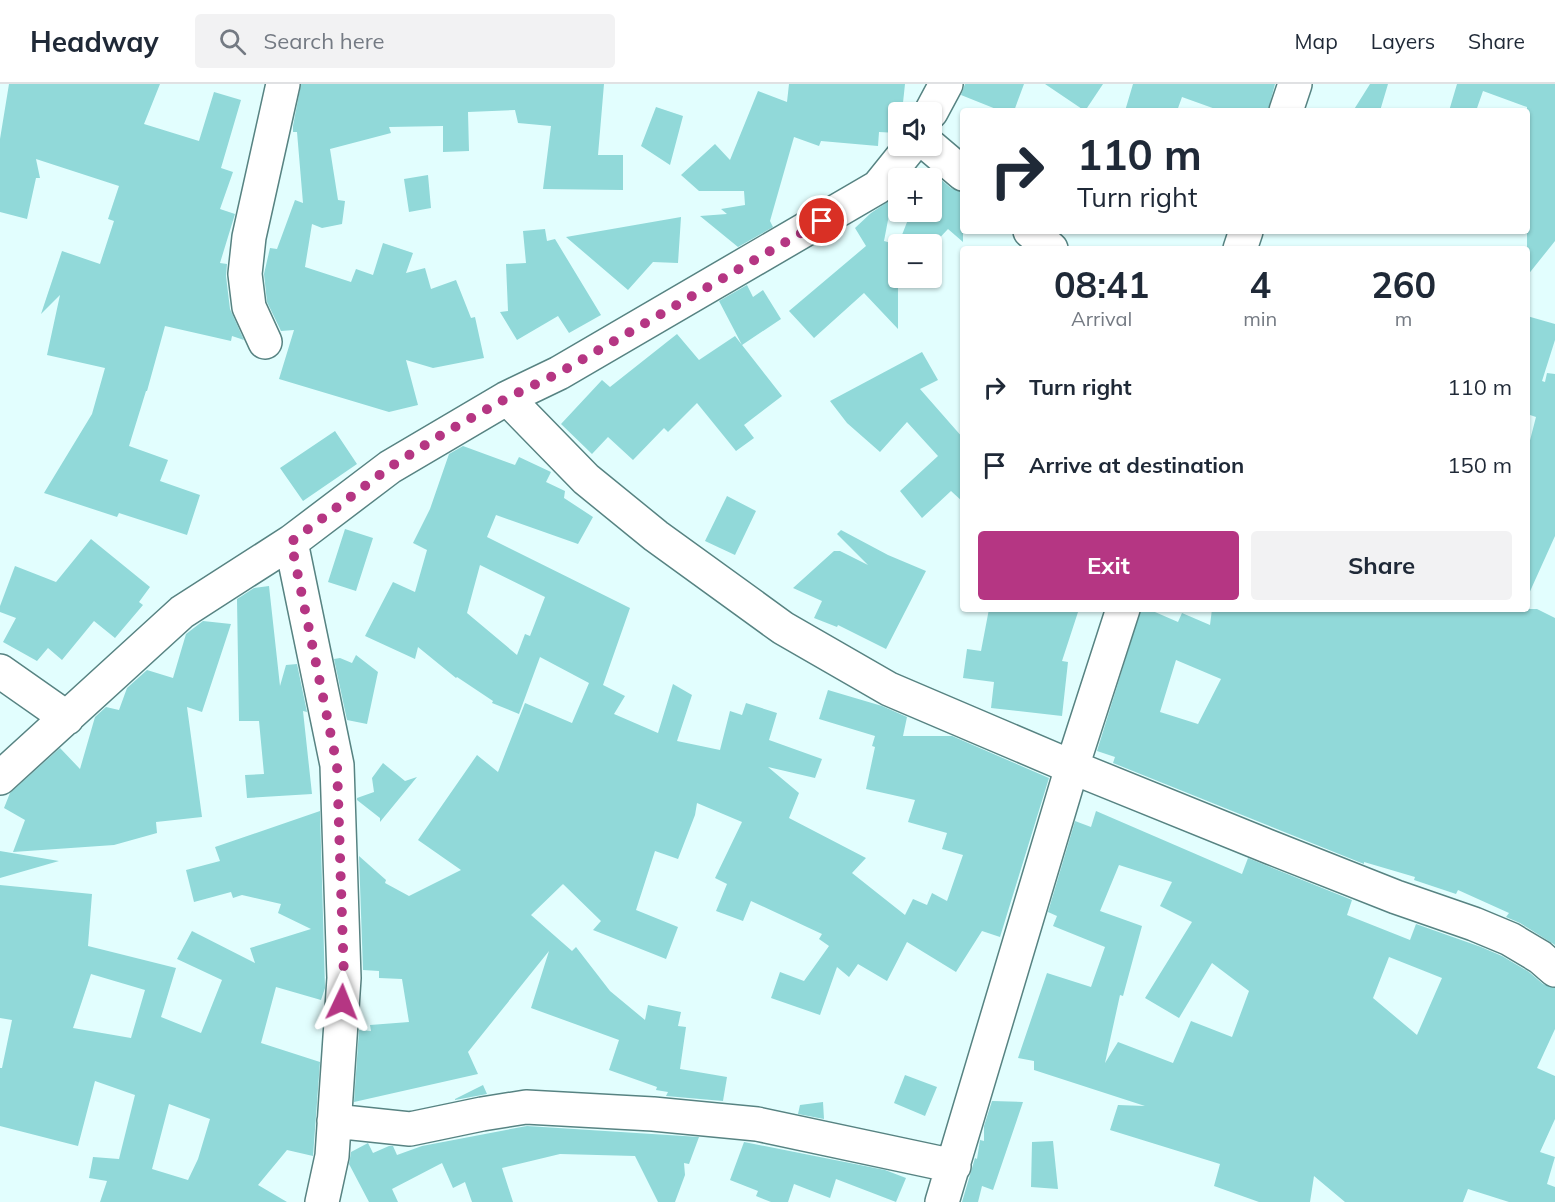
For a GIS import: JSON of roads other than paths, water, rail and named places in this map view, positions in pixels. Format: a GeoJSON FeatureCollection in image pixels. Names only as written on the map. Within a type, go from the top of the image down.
{"type":"FeatureCollection","features":[{"type":"Feature","properties":{"kind":"street"},"geometry":{"type":"LineString","coordinates":[[265,342],[249,307],[245,274],[249,237],[284,84]]}},
{"type":"Feature","properties":{"kind":"street"},"geometry":{"type":"LineString","coordinates":[[936,102],[946,84]]}},
{"type":"Feature","properties":{"kind":"street"},"geometry":{"type":"LineString","coordinates":[[1287,108],[1295,84]]}},
{"type":"Feature","properties":{"kind":"street"},"geometry":{"type":"LineString","coordinates":[[0,778],[182,612],[291,542],[390,467],[507,398],[559,373],[878,187],[903,156]]}},
{"type":"Feature","properties":{"kind":"street"},"geometry":{"type":"LineString","coordinates":[[942,156],[960,171]]}},
{"type":"Feature","properties":{"kind":"street"},"geometry":{"type":"LineString","coordinates":[[1034,234],[1048,246]]}},
{"type":"Feature","properties":{"kind":"street"},"geometry":{"type":"LineString","coordinates":[[507,398],[586,479],[656,536],[783,628],[889,689],[1072,767],[1354,881],[1510,939],[1540,957],[1555,970]]}},
{"type":"Feature","properties":{"kind":"street"},"geometry":{"type":"LineString","coordinates":[[291,542],[337,765],[344,978],[332,1156],[322,1202]]}},
{"type":"Feature","properties":{"kind":"street"},"geometry":{"type":"LineString","coordinates":[[942,1202],[1072,767],[1122,612]]}},
{"type":"Feature","properties":{"kind":"street"},"geometry":{"type":"LineString","coordinates":[[0,671],[67,718]]}},
{"type":"Feature","properties":{"kind":"street"},"geometry":{"type":"LineString","coordinates":[[334,1121],[410,1129],[526,1107],[653,1114],[757,1124],[954,1166]]}}]}
